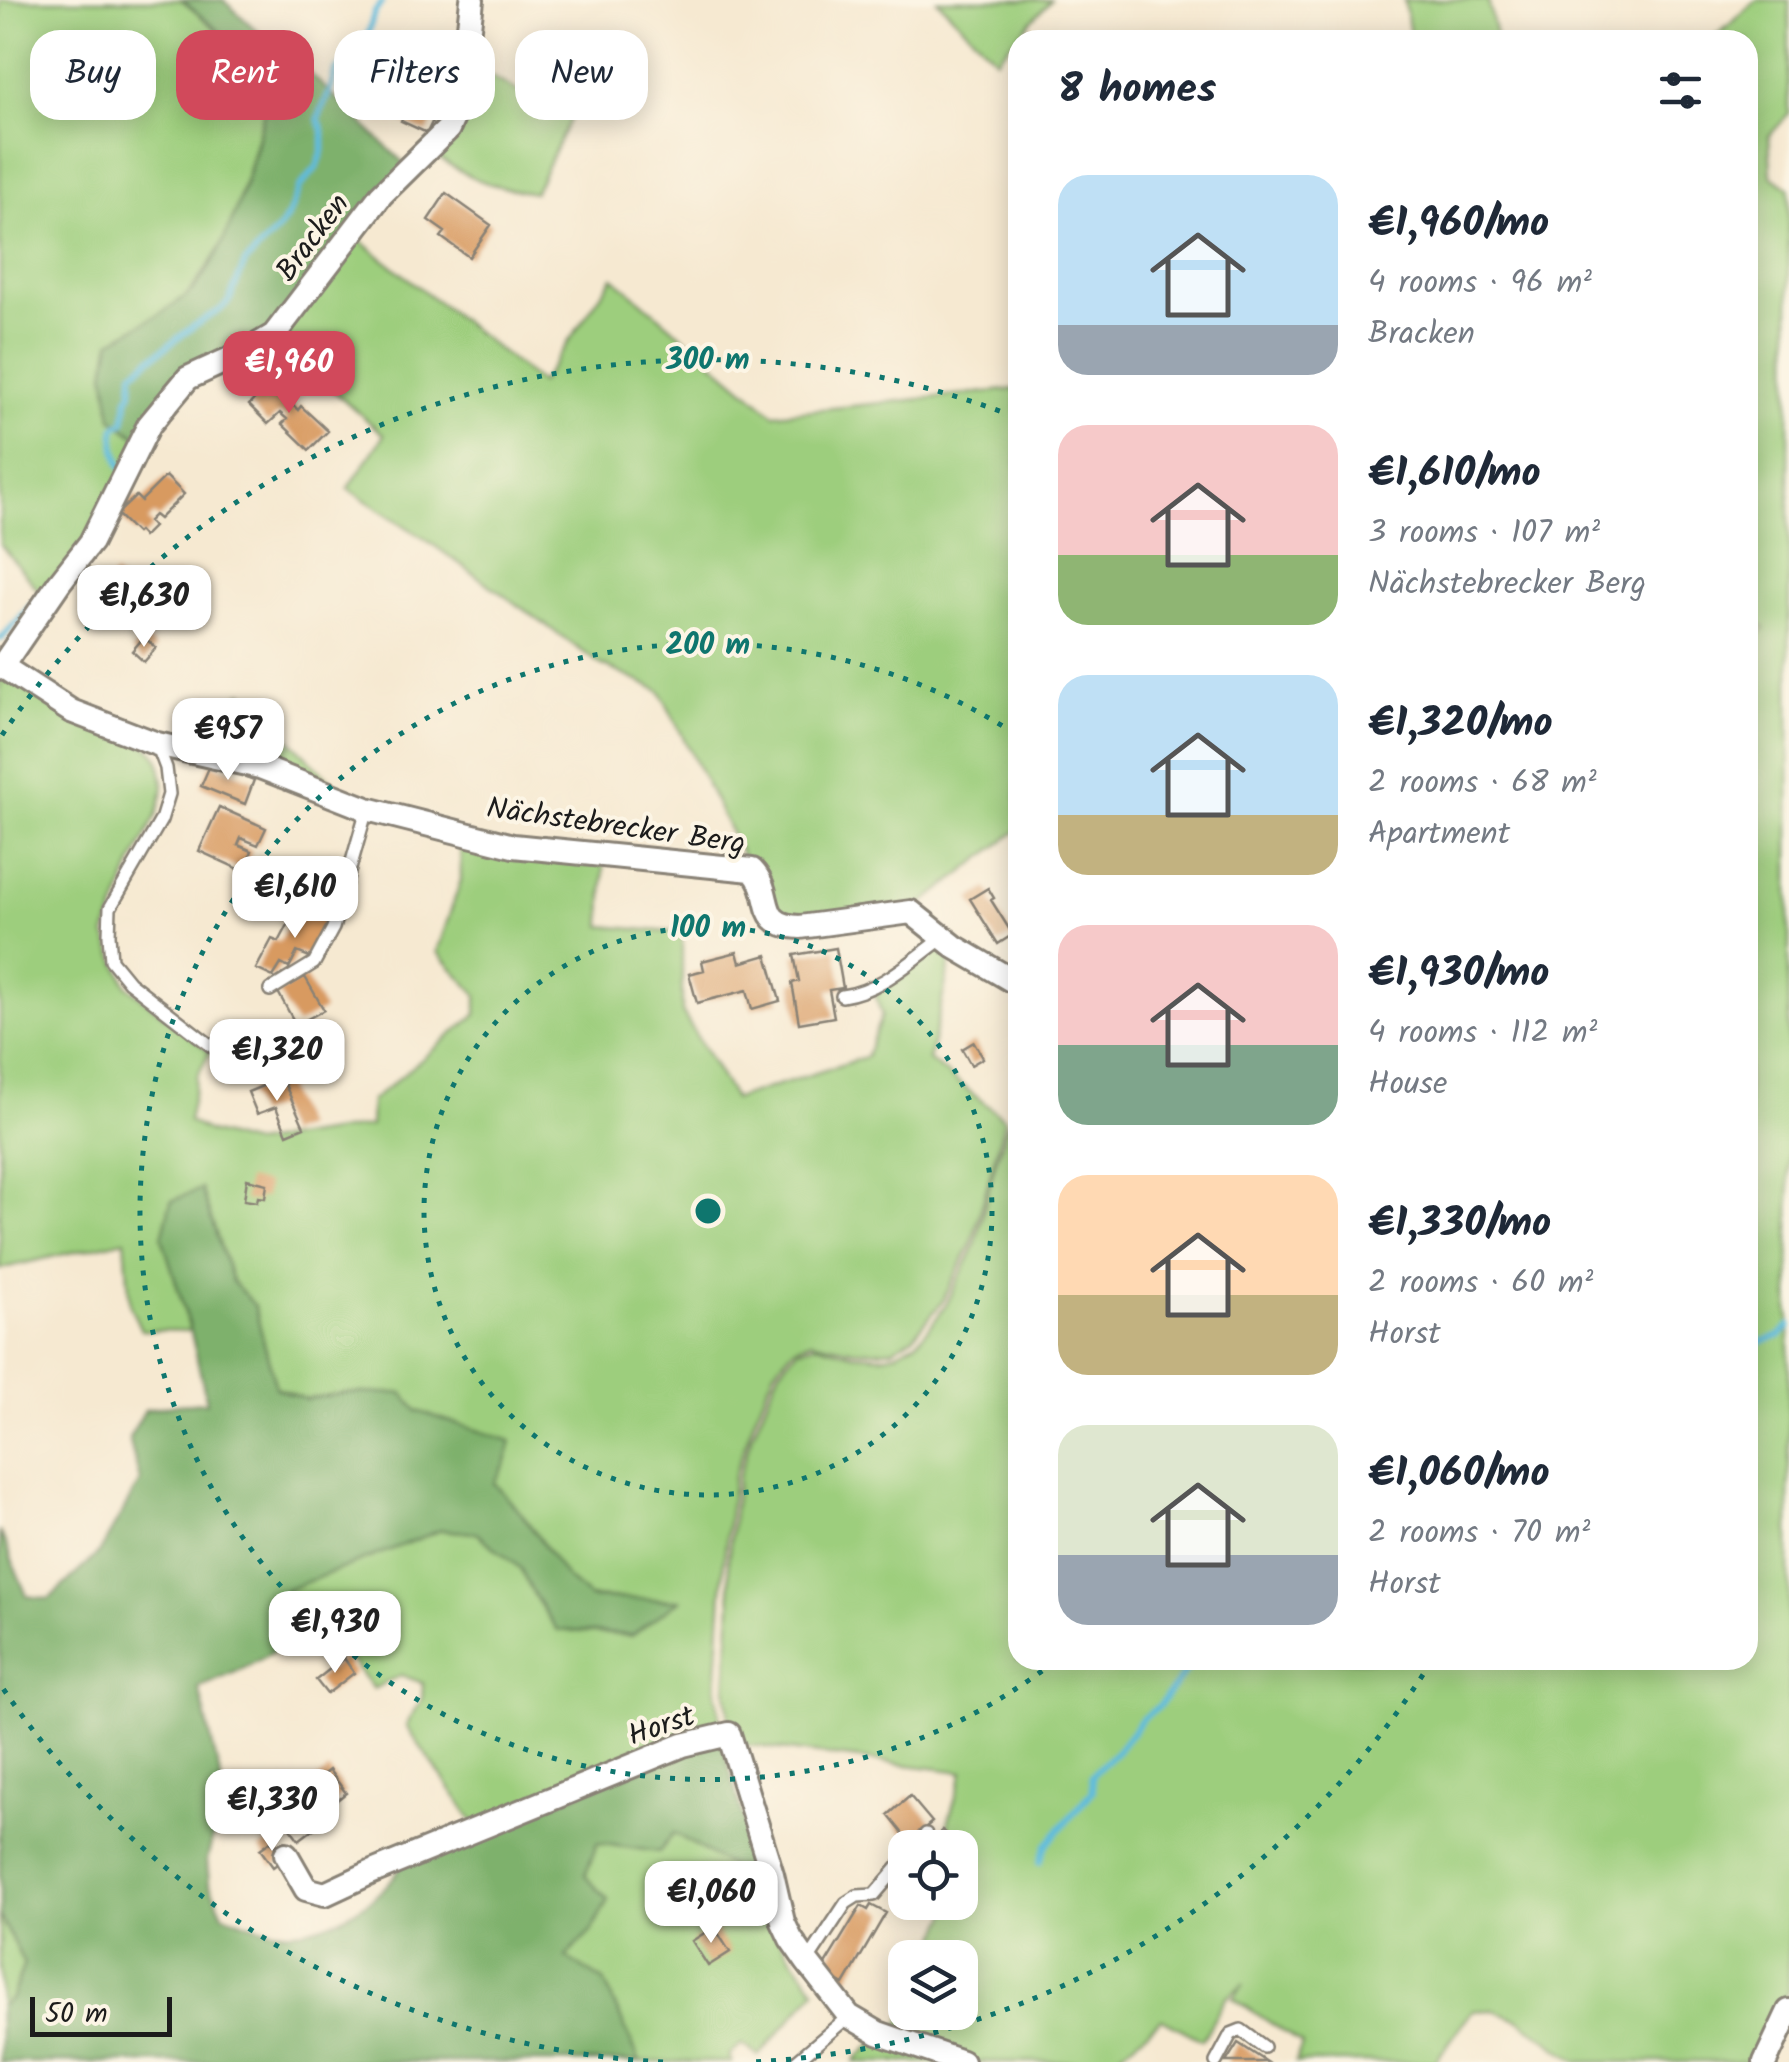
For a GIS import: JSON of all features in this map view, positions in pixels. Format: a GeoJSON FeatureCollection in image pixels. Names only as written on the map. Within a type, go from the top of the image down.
{"type":"FeatureCollection","features":[{"type":"Feature","properties":{"kind":"street","name":"Bracken"},"geometry":{"type":"LineString","coordinates":[[1,666],[92,542],[149,426],[188,378],[274,334],[381,195],[448,129],[461,100],[472,0]]}},
{"type":"Feature","properties":{"kind":"street","name":"Nächstebrecker Berg"},"geometry":{"type":"LineString","coordinates":[[1,666],[70,711],[156,744],[260,766],[367,809],[513,846],[752,870],[761,880],[768,910],[776,922],[786,927],[911,912],[943,938],[1008,978]]}},
{"type":"Feature","properties":{"kind":"street","name":"Horst"},"geometry":{"type":"LineString","coordinates":[[286,1854],[306,1890],[325,1894],[683,1745],[729,1734],[784,1922],[806,1962],[849,2016],[878,2034],[961,2062]]}},
{"type":"Feature","properties":{"kind":"street"},"geometry":{"type":"LineString","coordinates":[[1765,2062],[1789,2011]]}},
{"type":"Feature","properties":{"kind":"lane"},"geometry":{"type":"LineString","coordinates":[[156,744],[166,768],[169,794],[161,820],[110,908],[112,960],[129,982],[232,1062],[259,1070],[284,1066]]}},
{"type":"Feature","properties":{"kind":"lane"},"geometry":{"type":"LineString","coordinates":[[270,990],[314,963],[333,928],[367,809]]}},
{"type":"Feature","properties":{"kind":"lane"},"geometry":{"type":"LineString","coordinates":[[842,996],[877,985],[943,938]]}},
{"type":"Feature","properties":{"kind":"lane"},"geometry":{"type":"LineString","coordinates":[[806,1962],[846,1903],[857,1896],[874,1895],[888,1879]]}},
{"type":"Feature","properties":{"kind":"lane"},"geometry":{"type":"LineString","coordinates":[[795,2062],[849,2016]]}},
{"type":"Feature","properties":{"kind":"lane"},"geometry":{"type":"LineString","coordinates":[[1216,2062],[1231,2034],[1240,2030],[1264,2047]]}},
{"type":"Feature","properties":{"kind":"green space"},"geometry":{"type":"Polygon","coordinates":[[[0,0],[181,0],[217,30],[176,30],[176,120],[262,120],[225,242],[190,292],[106,373],[113,419],[140,439],[89,542],[44,597],[0,544],[0,0]]]}},
{"type":"Feature","properties":{"kind":"green space"},"geometry":{"type":"Polygon","coordinates":[[[182,0],[223,0],[256,30],[218,30],[182,0]]]}},
{"type":"Feature","properties":{"kind":"green space"},"geometry":{"type":"Polygon","coordinates":[[[937,0],[1051,0],[1023,30],[1008,30],[1008,46],[996,59],[937,0]]]}},
{"type":"Feature","properties":{"kind":"green space"},"geometry":{"type":"Polygon","coordinates":[[[1404,0],[1488,0],[1495,30],[1409,30],[1404,0]]]}},
{"type":"Feature","properties":{"kind":"green space"},"geometry":{"type":"Polygon","coordinates":[[[1757,0],[1789,0],[1789,114],[1769,136],[1771,175],[1789,188],[1789,1990],[1752,2062],[1578,2062],[1518,2019],[1494,2010],[1472,2011],[1435,2062],[1295,2062],[1302,2044],[1233,1998],[1244,1984],[1226,1998],[1202,2040],[1162,2019],[1105,2062],[969,2062],[894,2036],[897,2030],[978,2030],[978,1940],[937,1940],[945,1920],[978,1920],[978,1830],[946,1830],[963,1772],[732,1743],[726,1691],[731,1604],[728,1560],[738,1478],[779,1371],[798,1349],[816,1344],[853,1354],[881,1356],[916,1342],[929,1328],[946,1305],[975,1245],[1008,1123],[1008,1670],[1758,1670],[1758,635],[1765,629],[1758,622],[1758,30],[1723,30],[1757,0]]]}},
{"type":"Feature","properties":{"kind":"green space"},"geometry":{"type":"Polygon","coordinates":[[[314,77],[334,96],[334,120],[359,120],[406,165],[270,331],[187,376],[140,439],[112,418],[105,373],[111,341],[174,305],[205,273],[232,220],[262,120],[314,120],[314,77]]]}},
{"type":"Feature","properties":{"kind":"green space"},"geometry":{"type":"Polygon","coordinates":[[[495,79],[515,90],[515,120],[570,120],[534,193],[478,180],[429,152],[445,120],[495,120],[495,79]]]}},
{"type":"Feature","properties":{"kind":"green space"},"geometry":{"type":"Polygon","coordinates":[[[357,238],[540,383],[613,277],[774,414],[1008,390],[1008,838],[922,904],[805,923],[786,921],[746,863],[660,691],[600,664],[348,489],[384,435],[276,340],[357,238]]]}},
{"type":"Feature","properties":{"kind":"green space"},"geometry":{"type":"Polygon","coordinates":[[[0,675],[149,747],[159,760],[164,787],[157,814],[105,935],[127,986],[210,1052],[197,1076],[188,1121],[209,1132],[253,1144],[370,1126],[371,1101],[477,1014],[477,995],[437,952],[461,880],[460,835],[604,862],[602,926],[682,933],[682,1012],[734,1099],[866,1057],[882,1015],[874,991],[941,943],[953,950],[929,1060],[1005,1119],[972,1242],[943,1301],[914,1336],[893,1349],[877,1351],[812,1341],[795,1347],[775,1370],[734,1476],[724,1559],[716,1691],[722,1731],[477,1827],[406,1726],[422,1699],[423,1683],[401,1675],[373,1689],[322,1623],[305,1633],[285,1590],[441,1530],[476,1533],[520,1568],[557,1630],[632,1636],[677,1601],[588,1597],[566,1578],[494,1482],[510,1441],[347,1393],[305,1399],[276,1388],[254,1305],[232,1281],[201,1189],[163,1237],[190,1331],[141,1330],[130,1306],[125,1240],[0,1269],[0,675]]]}},
{"type":"Feature","properties":{"kind":"green space"},"geometry":{"type":"Polygon","coordinates":[[[242,692],[336,786],[184,746],[242,692]]]}},
{"type":"Feature","properties":{"kind":"green space"},"geometry":{"type":"Polygon","coordinates":[[[201,1189],[232,1281],[254,1305],[276,1388],[305,1399],[347,1393],[403,1393],[417,1411],[511,1441],[506,1462],[494,1483],[521,1513],[567,1579],[590,1598],[680,1600],[632,1635],[557,1630],[520,1568],[476,1533],[441,1530],[286,1590],[305,1633],[245,1668],[199,1688],[224,1793],[207,1860],[209,1883],[223,1914],[284,1931],[324,1925],[370,1900],[402,1863],[721,1737],[755,1862],[736,1870],[674,1833],[659,1852],[597,1843],[585,1876],[608,1899],[591,1932],[566,1957],[604,1981],[640,2062],[0,2062],[0,2006],[12,1997],[24,1964],[0,1916],[0,1531],[27,1596],[49,1599],[99,1553],[140,1481],[129,1438],[145,1410],[207,1402],[189,1324],[162,1237],[171,1201],[201,1189]]]}},
{"type":"Feature","properties":{"kind":"green space"},"geometry":{"type":"Polygon","coordinates":[[[674,1833],[736,1869],[755,1863],[783,1945],[816,1990],[759,2056],[742,2044],[729,2055],[732,2062],[640,2062],[604,1981],[565,1957],[591,1932],[608,1900],[585,1877],[597,1843],[659,1852],[674,1833]]]}},
{"type":"Feature","properties":{"kind":"green space"},"geometry":{"type":"Polygon","coordinates":[[[0,1916],[24,1964],[12,1997],[0,2007],[0,1916]]]}},
{"type":"Feature","properties":{"kind":"green space"},"geometry":{"type":"Polygon","coordinates":[[[880,2037],[947,2062],[854,2062],[880,2037]]]}},
{"type":"Feature","properties":{"kind":"building"},"geometry":{"type":"Polygon","coordinates":[[[401,120],[433,120],[427,133],[401,120]]]}},
{"type":"Feature","properties":{"kind":"building"},"geometry":{"type":"Polygon","coordinates":[[[446,193],[491,225],[469,257],[441,237],[445,232],[428,220],[446,193]]]}},
{"type":"Feature","properties":{"kind":"building"},"geometry":{"type":"Polygon","coordinates":[[[293,361],[306,374],[293,388],[280,375],[293,361]]]}},
{"type":"Feature","properties":{"kind":"building"},"geometry":{"type":"Polygon","coordinates":[[[270,383],[328,431],[309,450],[282,424],[287,419],[280,413],[268,424],[249,405],[270,383]]]}},
{"type":"Feature","properties":{"kind":"building"},"geometry":{"type":"Polygon","coordinates":[[[166,476],[184,494],[159,519],[154,515],[148,521],[153,527],[143,537],[117,514],[136,496],[141,501],[166,476]]]}},
{"type":"Feature","properties":{"kind":"building"},"geometry":{"type":"Polygon","coordinates":[[[114,574],[163,611],[146,632],[114,604],[99,621],[85,609],[114,574]]]}},
{"type":"Feature","properties":{"kind":"building"},"geometry":{"type":"Polygon","coordinates":[[[144,637],[156,648],[144,662],[132,651],[144,637]]]}},
{"type":"Feature","properties":{"kind":"building"},"geometry":{"type":"Polygon","coordinates":[[[211,763],[254,780],[245,804],[201,786],[211,763]]]}},
{"type":"Feature","properties":{"kind":"building"},"geometry":{"type":"Polygon","coordinates":[[[219,807],[266,828],[258,845],[241,838],[238,845],[252,851],[243,871],[199,851],[219,807]]]}},
{"type":"Feature","properties":{"kind":"building"},"geometry":{"type":"Polygon","coordinates":[[[988,888],[1008,927],[1008,938],[998,944],[970,899],[988,888]]]}},
{"type":"Feature","properties":{"kind":"building"},"geometry":{"type":"Polygon","coordinates":[[[298,906],[331,922],[312,958],[297,952],[289,968],[281,964],[273,977],[256,969],[272,939],[279,942],[298,906]]]}},
{"type":"Feature","properties":{"kind":"building"},"geometry":{"type":"Polygon","coordinates":[[[836,948],[843,988],[829,990],[834,1017],[799,1023],[792,983],[799,981],[794,955],[836,948]]]}},
{"type":"Feature","properties":{"kind":"building"},"geometry":{"type":"Polygon","coordinates":[[[737,952],[740,963],[767,955],[780,1001],[752,1009],[747,990],[697,1003],[689,974],[704,970],[702,961],[737,952]]]}},
{"type":"Feature","properties":{"kind":"building"},"geometry":{"type":"Polygon","coordinates":[[[305,977],[324,1010],[296,1025],[278,992],[305,977]]]}},
{"type":"Feature","properties":{"kind":"building"},"geometry":{"type":"Polygon","coordinates":[[[974,1042],[983,1058],[971,1065],[962,1049],[974,1042]]]}},
{"type":"Feature","properties":{"kind":"building"},"geometry":{"type":"Polygon","coordinates":[[[282,1078],[304,1127],[287,1134],[276,1107],[257,1114],[248,1092],[282,1078]]]}},
{"type":"Feature","properties":{"kind":"building"},"geometry":{"type":"Polygon","coordinates":[[[247,1179],[267,1184],[265,1198],[258,1197],[257,1202],[244,1200],[247,1179]]]}},
{"type":"Feature","properties":{"kind":"building"},"geometry":{"type":"Polygon","coordinates":[[[344,1658],[354,1673],[327,1694],[316,1680],[344,1658]]]}},
{"type":"Feature","properties":{"kind":"building"},"geometry":{"type":"Polygon","coordinates":[[[329,1770],[346,1793],[323,1811],[328,1818],[299,1840],[277,1810],[329,1770]]]}},
{"type":"Feature","properties":{"kind":"building"},"geometry":{"type":"Polygon","coordinates":[[[910,1796],[932,1822],[922,1830],[900,1830],[888,1815],[910,1796]]]}},
{"type":"Feature","properties":{"kind":"building"},"geometry":{"type":"Polygon","coordinates":[[[271,1841],[284,1859],[273,1867],[260,1849],[271,1841]]]}},
{"type":"Feature","properties":{"kind":"building"},"geometry":{"type":"Polygon","coordinates":[[[871,1905],[886,1913],[844,1985],[821,1971],[861,1906],[868,1910],[871,1905]]]}},
{"type":"Feature","properties":{"kind":"building"},"geometry":{"type":"Polygon","coordinates":[[[714,1927],[730,1952],[708,1966],[692,1941],[714,1927]]]}},
{"type":"Feature","properties":{"kind":"building"},"geometry":{"type":"Polygon","coordinates":[[[1238,2043],[1267,2062],[1226,2062],[1238,2043]]]}},
{"type":"Feature","properties":{"kind":"waterway"},"geometry":{"type":"LineString","coordinates":[[121,467],[115,427],[124,422],[133,372],[229,301],[245,263],[289,214],[299,188],[317,167],[323,151],[323,130],[318,119],[335,71],[357,53],[382,3]]}},
{"type":"Feature","properties":{"kind":"waterway"},"geometry":{"type":"LineString","coordinates":[[1,639],[34,602]]}},
{"type":"Feature","properties":{"kind":"waterway"},"geometry":{"type":"LineString","coordinates":[[1758,1343],[1780,1336],[1789,1326]]}},
{"type":"Feature","properties":{"kind":"waterway"},"geometry":{"type":"LineString","coordinates":[[1040,1862],[1046,1845],[1093,1791],[1092,1775],[1142,1719],[1160,1705],[1186,1670]]}}]}
